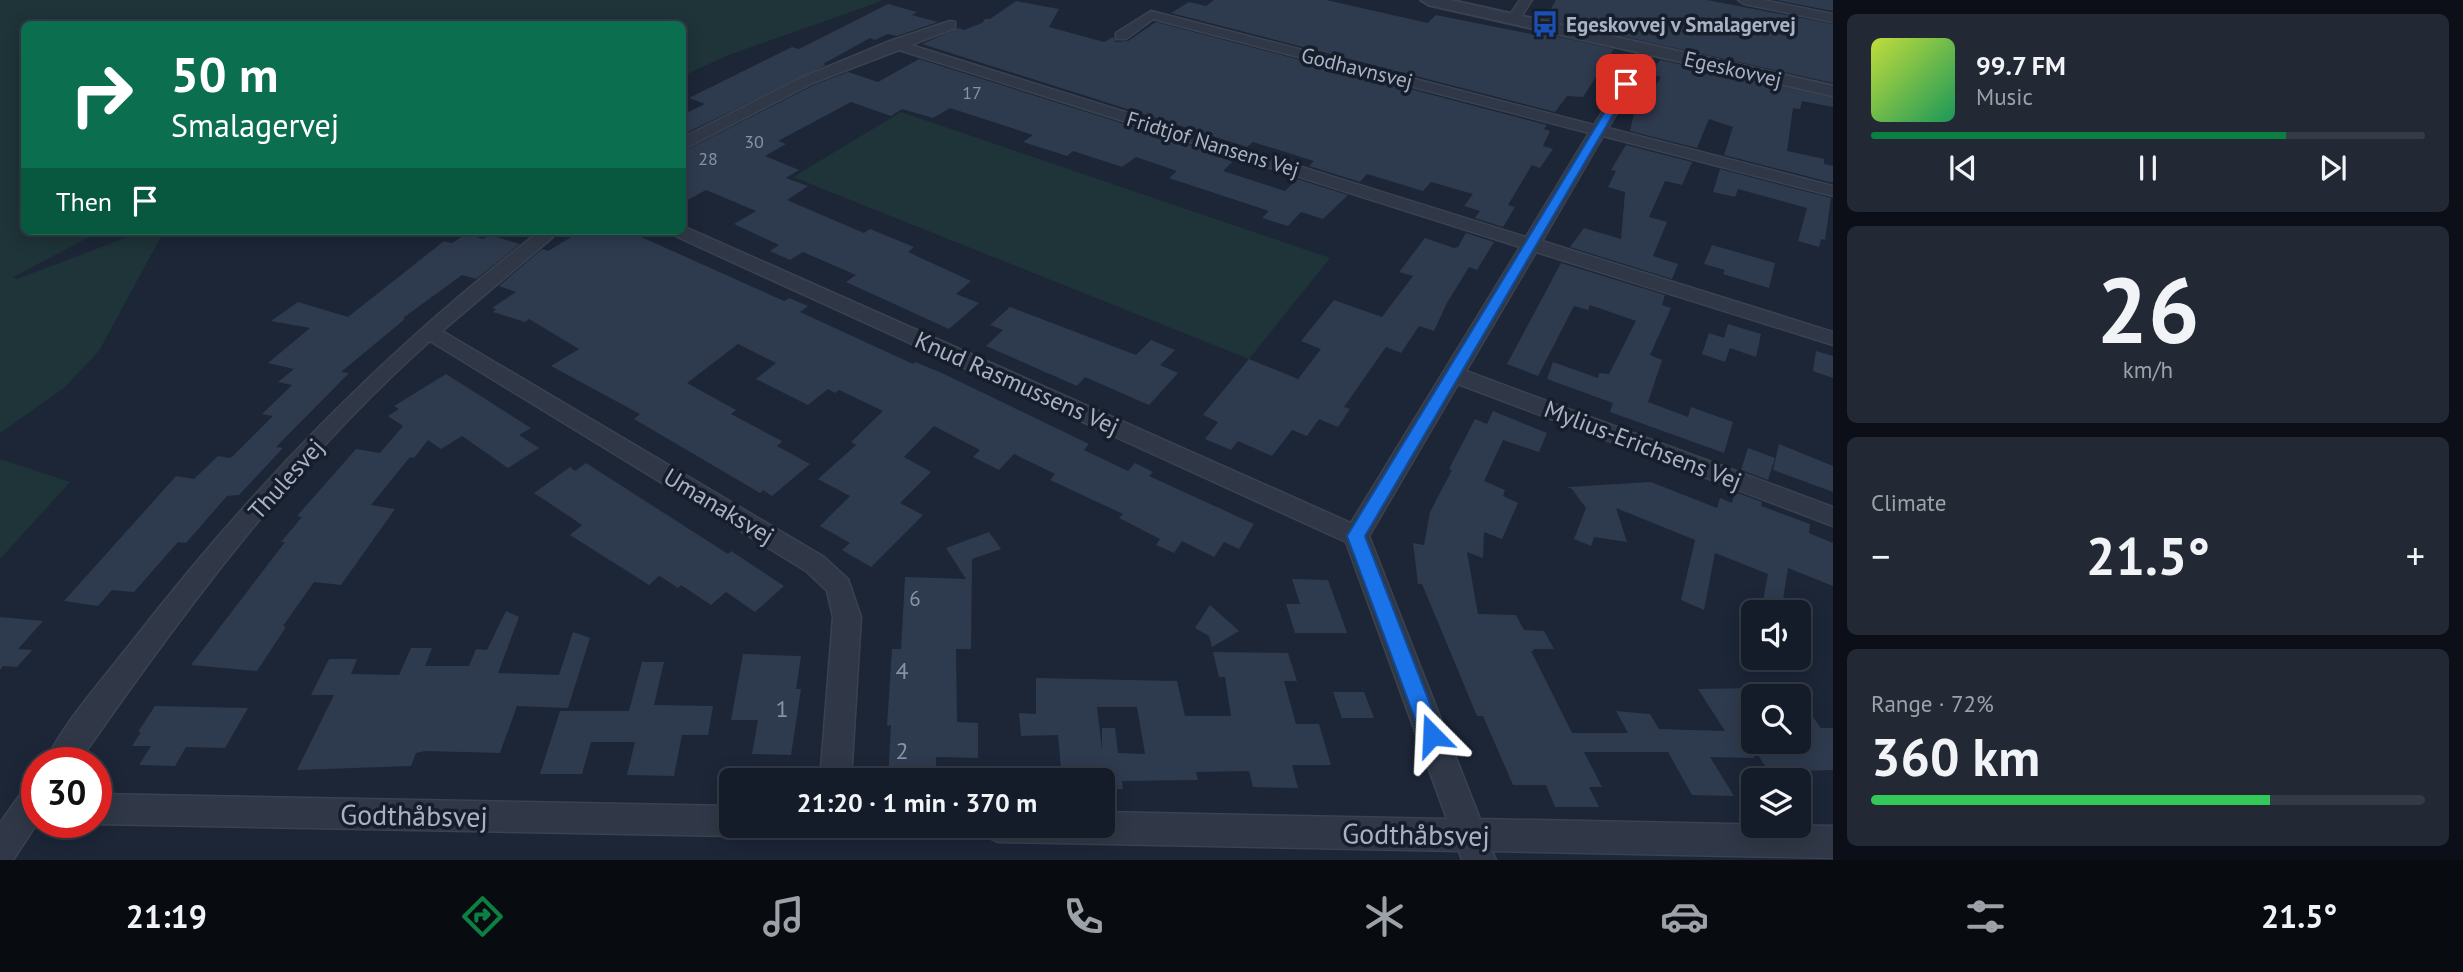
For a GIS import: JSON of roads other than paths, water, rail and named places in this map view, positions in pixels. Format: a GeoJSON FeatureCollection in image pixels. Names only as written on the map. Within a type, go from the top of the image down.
{"type":"FeatureCollection","features":[{"type":"Feature","properties":{"kind":"street","name":"Egeskovvej"},"geometry":{"type":"LineString","coordinates":[[1429,0],[1833,91]]}},
{"type":"Feature","properties":{"kind":"street"},"geometry":{"type":"LineString","coordinates":[[1513,19],[1526,0]]}},
{"type":"Feature","properties":{"kind":"street"},"geometry":{"type":"LineString","coordinates":[[1744,0],[1833,18]]}},
{"type":"Feature","properties":{"kind":"street","name":"Godhavnsvej"},"geometry":{"type":"LineString","coordinates":[[1121,36],[1151,15],[1833,191]]}},
{"type":"Feature","properties":{"kind":"street"},"geometry":{"type":"LineString","coordinates":[[686,143],[808,80],[895,44],[950,25]]}},
{"type":"Feature","properties":{"kind":"street","name":"Fridtjof Nansens Vej"},"geometry":{"type":"LineString","coordinates":[[895,44],[1833,338]]}},
{"type":"Feature","properties":{"kind":"street"},"geometry":{"type":"LineString","coordinates":[[1474,847],[1356,536],[1647,50]]}},
{"type":"Feature","properties":{"kind":"street","name":"Thulesvej"},"geometry":{"type":"LineString","coordinates":[[71,747],[109,693],[236,535],[346,412],[428,331],[546,235]]}},
{"type":"Feature","properties":{"kind":"street","name":"Knud Rasmussens Vej"},"geometry":{"type":"LineString","coordinates":[[686,235],[1356,536]]}},
{"type":"Feature","properties":{"kind":"street","name":"Umanaksvej"},"geometry":{"type":"LineString","coordinates":[[428,331],[815,564],[839,586],[847,617],[837,768]]}},
{"type":"Feature","properties":{"kind":"street","name":"Mylius-Erichsens Vej"},"geometry":{"type":"LineString","coordinates":[[1453,374],[1833,517]]}},
{"type":"Feature","properties":{"kind":"street","name":"Godthåbsvej"},"geometry":{"type":"LineString","coordinates":[[112,809],[719,821]]}},
{"type":"Feature","properties":{"kind":"street"},"geometry":{"type":"LineString","coordinates":[[0,850],[21,822]]}},
{"type":"Feature","properties":{"kind":"street","name":"Godthåbsvej"},"geometry":{"type":"LineString","coordinates":[[1115,831],[1474,847],[1833,842]]}},
{"type":"Feature","properties":{"kind":"place","name":"Egeskovvej v Smalagervej"},"geometry":{"type":"Point","coordinates":[1545,24]}}]}
